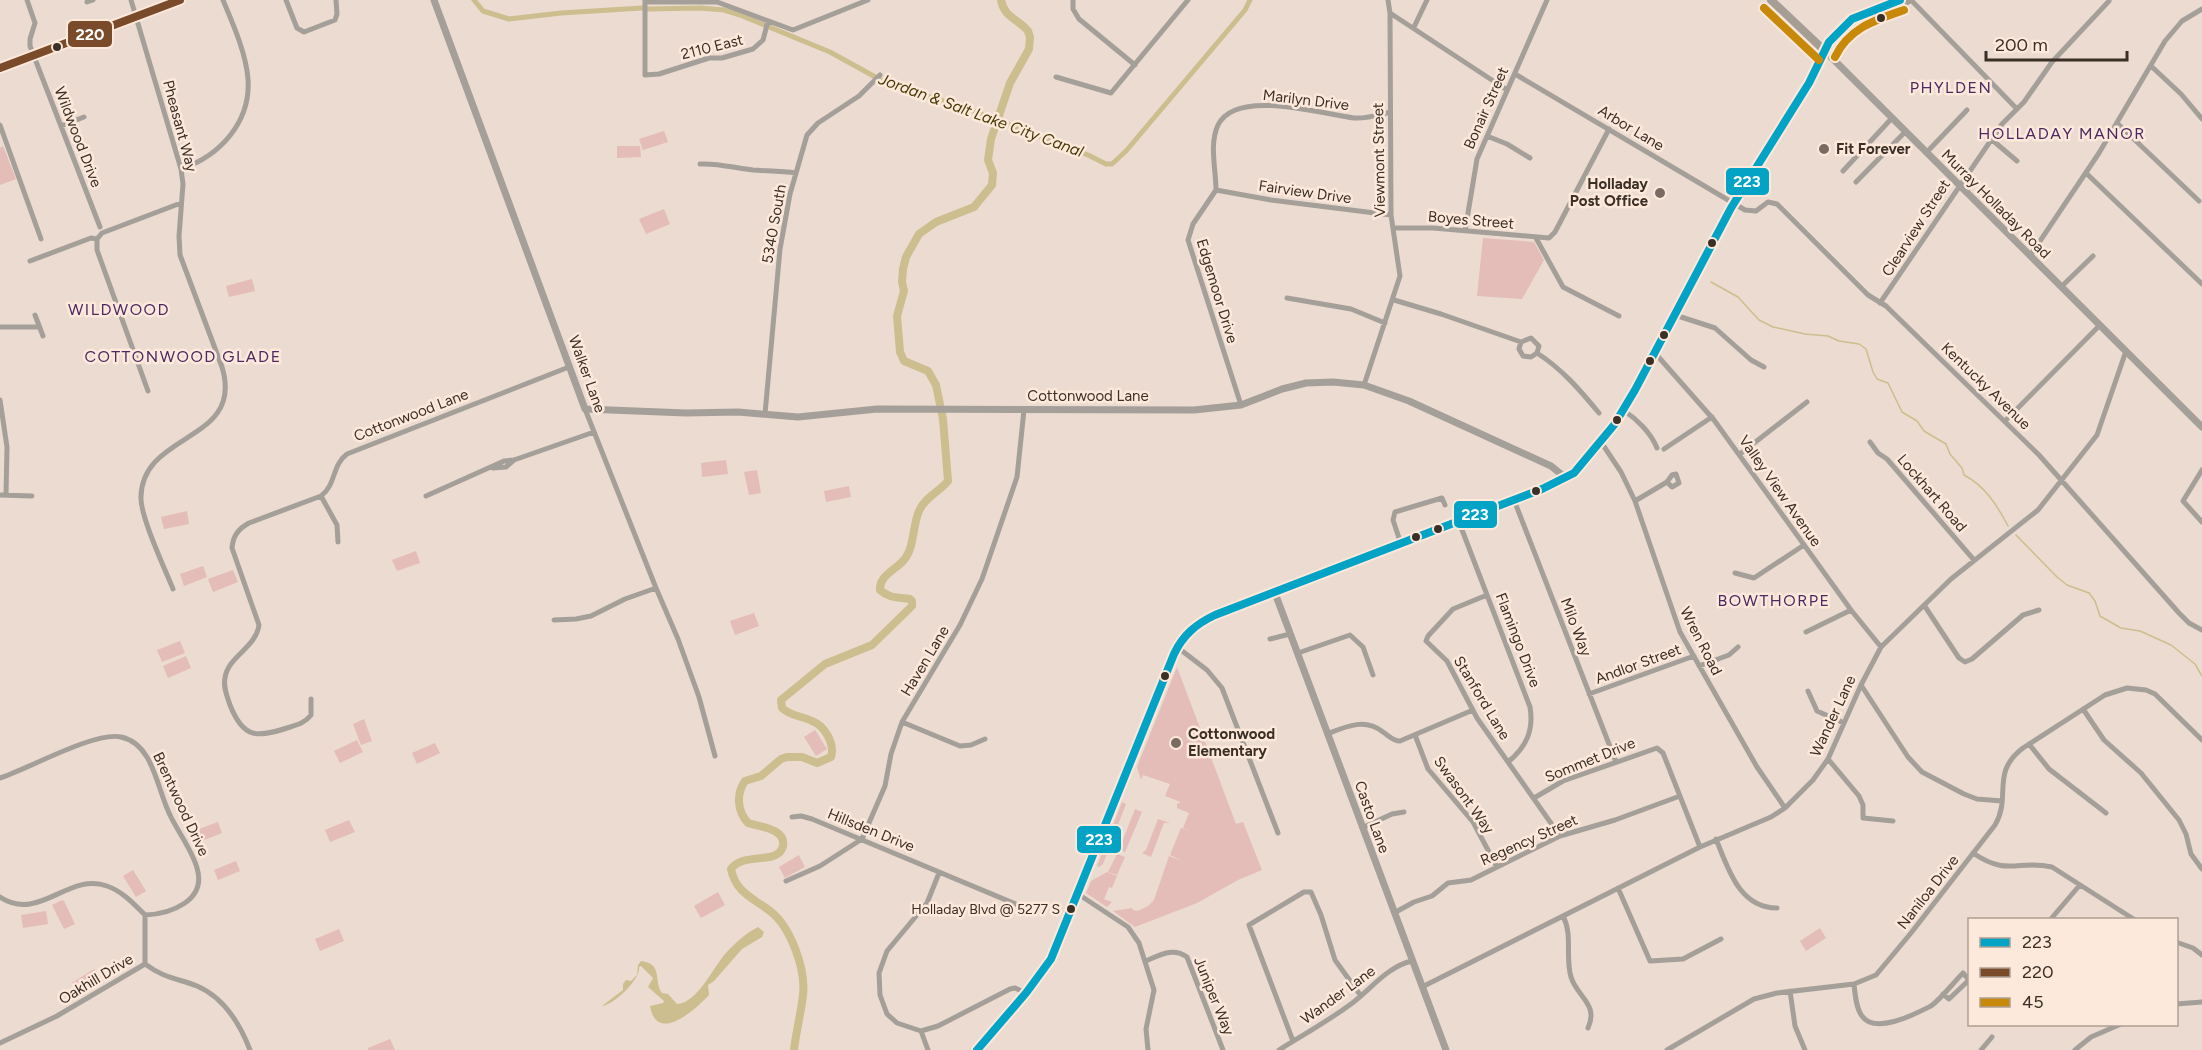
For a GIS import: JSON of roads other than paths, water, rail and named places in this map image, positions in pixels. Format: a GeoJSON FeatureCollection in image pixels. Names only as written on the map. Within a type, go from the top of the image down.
{"type":"FeatureCollection","features":[{"type":"Feature","properties":{"kind":"main road"},"geometry":{"type":"LineString","coordinates":[[0,68],[180,0]]}},
{"type":"Feature","properties":{"kind":"main road","name":"Murray Holladay Road"},"geometry":{"type":"LineString","coordinates":[[1771,0],[1826,52]]}},
{"type":"Feature","properties":{"kind":"main road"},"geometry":{"type":"LineString","coordinates":[[977,1050],[1026,993],[1051,959],[1177,647],[1185,634],[1196,624],[1515,500],[1566,478],[1581,466],[1623,410],[1733,204],[1826,52],[1829,42],[1839,30],[1900,0]]}},
{"type":"Feature","properties":{"kind":"main road"},"geometry":{"type":"LineString","coordinates":[[1856,20],[1910,0]]}},
{"type":"Feature","properties":{"kind":"street","name":"Wildwood Drive"},"geometry":{"type":"LineString","coordinates":[[27,0],[35,22],[29,41],[100,227]]}},
{"type":"Feature","properties":{"kind":"street","name":"Pheasant Way"},"geometry":{"type":"LineString","coordinates":[[131,0],[181,169],[183,184],[178,242],[181,262],[222,367],[226,390],[221,408],[214,419],[158,458],[143,483],[142,509],[173,589]]}},
{"type":"Feature","properties":{"kind":"street"},"geometry":{"type":"LineString","coordinates":[[181,169],[200,161],[223,145],[236,127],[245,104],[248,87],[245,64],[223,0]]}},
{"type":"Feature","properties":{"kind":"street"},"geometry":{"type":"LineString","coordinates":[[286,0],[297,28],[304,32],[335,20],[336,0]]}},
{"type":"Feature","properties":{"kind":"street","name":"Walker Lane"},"geometry":{"type":"LineString","coordinates":[[434,0],[569,367],[691,675],[715,756]]}},
{"type":"Feature","properties":{"kind":"street"},"geometry":{"type":"LineString","coordinates":[[844,0],[846,9]]}},
{"type":"Feature","properties":{"kind":"street"},"geometry":{"type":"LineString","coordinates":[[645,5],[717,1],[767,25],[793,30],[868,0]]}},
{"type":"Feature","properties":{"kind":"street"},"geometry":{"type":"LineString","coordinates":[[1073,0],[1073,9],[1079,19],[1135,65]]}},
{"type":"Feature","properties":{"kind":"street"},"geometry":{"type":"LineString","coordinates":[[1056,77],[1111,93],[1188,0]]}},
{"type":"Feature","properties":{"kind":"street","name":"Viewmont Street"},"geometry":{"type":"LineString","coordinates":[[1364,385],[1394,300],[1400,272],[1391,215],[1390,14],[1388,0]]}},
{"type":"Feature","properties":{"kind":"street"},"geometry":{"type":"LineString","coordinates":[[1414,27],[1427,0]]}},
{"type":"Feature","properties":{"kind":"street","name":"Bonair Street"},"geometry":{"type":"LineString","coordinates":[[1465,231],[1476,162],[1547,0]]}},
{"type":"Feature","properties":{"kind":"street"},"geometry":{"type":"LineString","coordinates":[[1910,0],[2017,109]]}},
{"type":"Feature","properties":{"kind":"street","name":"Clearview Street"},"geometry":{"type":"LineString","coordinates":[[1880,303],[2002,124],[2017,109],[2052,62],[2109,1]]}},
{"type":"Feature","properties":{"kind":"street","name":"2110 East"},"geometry":{"type":"LineString","coordinates":[[645,5],[645,75],[658,74],[709,58],[722,58],[753,49],[763,40],[767,25]]}},
{"type":"Feature","properties":{"kind":"street"},"geometry":{"type":"LineString","coordinates":[[2030,256],[2086,173],[2165,41],[2176,27],[2202,9]]}},
{"type":"Feature","properties":{"kind":"street"},"geometry":{"type":"LineString","coordinates":[[1390,14],[1414,27],[1506,90]]}},
{"type":"Feature","properties":{"kind":"street","name":"Murray Holladay Road"},"geometry":{"type":"LineString","coordinates":[[1826,52],[2202,427]]}},
{"type":"Feature","properties":{"kind":"street"},"geometry":{"type":"LineString","coordinates":[[2151,66],[2202,119]]}},
{"type":"Feature","properties":{"kind":"street","name":"Arbor Lane"},"geometry":{"type":"LineString","coordinates":[[1515,74],[1733,204]]}},
{"type":"Feature","properties":{"kind":"street","name":"5340 South"},"geometry":{"type":"LineString","coordinates":[[765,414],[780,249],[790,194],[807,135],[811,129],[859,96],[880,75]]}},
{"type":"Feature","properties":{"kind":"street"},"geometry":{"type":"LineString","coordinates":[[2196,111],[2202,104]]}},
{"type":"Feature","properties":{"kind":"street","name":"Marilyn Drive"},"geometry":{"type":"LineString","coordinates":[[1216,190],[1215,132],[1223,118],[1237,109],[1260,105],[1360,118],[1390,112]]}},
{"type":"Feature","properties":{"kind":"street"},"geometry":{"type":"LineString","coordinates":[[1926,153],[1967,110]]}},
{"type":"Feature","properties":{"kind":"street"},"geometry":{"type":"LineString","coordinates":[[61,126],[84,117]]}},
{"type":"Feature","properties":{"kind":"street"},"geometry":{"type":"LineString","coordinates":[[1843,171],[1892,118]]}},
{"type":"Feature","properties":{"kind":"street"},"geometry":{"type":"LineString","coordinates":[[2117,123],[2199,201]]}},
{"type":"Feature","properties":{"kind":"street"},"geometry":{"type":"LineString","coordinates":[[0,125],[41,239]]}},
{"type":"Feature","properties":{"kind":"street","name":"Boyes Street"},"geometry":{"type":"LineString","coordinates":[[1393,228],[1433,228],[1547,238],[1555,232],[1609,129]]}},
{"type":"Feature","properties":{"kind":"street"},"geometry":{"type":"LineString","coordinates":[[1856,182],[1905,132]]}},
{"type":"Feature","properties":{"kind":"street"},"geometry":{"type":"LineString","coordinates":[[1486,136],[1507,144],[1530,158]]}},
{"type":"Feature","properties":{"kind":"street"},"geometry":{"type":"LineString","coordinates":[[1991,140],[2017,161]]}},
{"type":"Feature","properties":{"kind":"street"},"geometry":{"type":"LineString","coordinates":[[700,164],[712,163],[754,170],[796,173]]}},
{"type":"Feature","properties":{"kind":"street"},"geometry":{"type":"LineString","coordinates":[[2086,173],[2202,284]]}},
{"type":"Feature","properties":{"kind":"street","name":"Fairview Drive"},"geometry":{"type":"LineString","coordinates":[[1216,190],[1271,200],[1391,215]]}},
{"type":"Feature","properties":{"kind":"street","name":"Edgemoor Drive"},"geometry":{"type":"LineString","coordinates":[[1216,190],[1193,224],[1188,240],[1241,405]]}},
{"type":"Feature","properties":{"kind":"street","name":"Kentucky Avenue"},"geometry":{"type":"LineString","coordinates":[[1733,204],[1751,212],[1757,211],[1768,202],[1777,204],[1868,295],[1880,303],[2005,421],[2179,613],[2189,623],[2202,630]]}},
{"type":"Feature","properties":{"kind":"street"},"geometry":{"type":"LineString","coordinates":[[148,391],[97,250],[97,239],[102,233],[181,203]]}},
{"type":"Feature","properties":{"kind":"street"},"geometry":{"type":"LineString","coordinates":[[30,261],[91,238],[97,239]]}},
{"type":"Feature","properties":{"kind":"street"},"geometry":{"type":"LineString","coordinates":[[1536,238],[1563,287],[1619,316]]}},
{"type":"Feature","properties":{"kind":"street"},"geometry":{"type":"LineString","coordinates":[[2061,286],[2093,256]]}},
{"type":"Feature","properties":{"kind":"street"},"geometry":{"type":"LineString","coordinates":[[1287,298],[1350,309],[1386,323]]}},
{"type":"Feature","properties":{"kind":"street"},"geometry":{"type":"LineString","coordinates":[[1394,300],[1521,342]]}},
{"type":"Feature","properties":{"kind":"street"},"geometry":{"type":"LineString","coordinates":[[35,315],[43,336]]}},
{"type":"Feature","properties":{"kind":"street"},"geometry":{"type":"LineString","coordinates":[[1674,315],[1715,328],[1751,360],[1764,367]]}},
{"type":"Feature","properties":{"kind":"street"},"geometry":{"type":"LineString","coordinates":[[2005,421],[2100,325]]}},
{"type":"Feature","properties":{"kind":"street"},"geometry":{"type":"LineString","coordinates":[[0,327],[39,327]]}},
{"type":"Feature","properties":{"kind":"street"},"geometry":{"type":"LineString","coordinates":[[1527,338],[1534,339],[1539,346],[1537,353],[1531,357],[1524,356],[1519,349],[1521,342],[1527,338]]}},
{"type":"Feature","properties":{"kind":"street","name":"Wander Lane"},"geometry":{"type":"LineString","coordinates":[[1422,987],[1716,839],[1771,817],[1785,808],[1813,780],[1828,759],[1861,685],[1881,647],[1974,561],[2028,519],[2062,482],[2101,427],[2126,351]]}},
{"type":"Feature","properties":{"kind":"street"},"geometry":{"type":"LineString","coordinates":[[1537,353],[1554,364],[1571,380],[1599,413]]}},
{"type":"Feature","properties":{"kind":"street","name":"Valley View Avenue"},"geometry":{"type":"LineString","coordinates":[[1655,353],[1712,417],[1851,610],[1881,647]]}},
{"type":"Feature","properties":{"kind":"street","name":"Cottonwood Lane"},"geometry":{"type":"LineString","coordinates":[[321,496],[329,487],[339,461],[347,454],[569,367]]}},
{"type":"Feature","properties":{"kind":"street","name":"Cottonwood Lane"},"geometry":{"type":"LineString","coordinates":[[585,409],[811,417],[877,409],[1194,410],[1241,405],[1282,389],[1306,383],[1333,382],[1364,385],[1409,401],[1543,462],[1566,478]]}},
{"type":"Feature","properties":{"kind":"street"},"geometry":{"type":"LineString","coordinates":[[0,400],[7,447],[3,495],[32,496]]}},
{"type":"Feature","properties":{"kind":"street"},"geometry":{"type":"LineString","coordinates":[[1740,454],[1807,402]]}},
{"type":"Feature","properties":{"kind":"street","name":"Haven Lane"},"geometry":{"type":"LineString","coordinates":[[862,839],[885,786],[891,754],[902,722],[966,616],[982,579],[1017,477],[1024,410]]}},
{"type":"Feature","properties":{"kind":"street"},"geometry":{"type":"LineString","coordinates":[[1623,410],[1636,419],[1653,439],[1657,448]]}},
{"type":"Feature","properties":{"kind":"street"},"geometry":{"type":"LineString","coordinates":[[1664,449],[1712,417]]}},
{"type":"Feature","properties":{"kind":"street"},"geometry":{"type":"LineString","coordinates":[[426,496],[504,461],[514,460],[594,432]]}},
{"type":"Feature","properties":{"kind":"street","name":"Wren Road"},"geometry":{"type":"LineString","coordinates":[[1601,442],[1621,472],[1635,501],[1675,620],[1757,767],[1785,808]]}},
{"type":"Feature","properties":{"kind":"street","name":"Lockhart Road"},"geometry":{"type":"LineString","coordinates":[[1870,442],[1974,561]]}},
{"type":"Feature","properties":{"kind":"street"},"geometry":{"type":"LineString","coordinates":[[2202,470],[2183,501],[2202,522]]}},
{"type":"Feature","properties":{"kind":"street"},"geometry":{"type":"LineString","coordinates":[[1635,501],[1667,482]]}},
{"type":"Feature","properties":{"kind":"street"},"geometry":{"type":"LineString","coordinates":[[311,699],[311,715],[303,723],[266,735],[252,733],[239,724],[235,717],[227,697],[225,678],[231,665],[256,636],[259,625],[232,548],[236,534],[249,523],[321,496],[337,525],[338,542]]}},
{"type":"Feature","properties":{"kind":"street"},"geometry":{"type":"LineString","coordinates":[[1401,544],[1393,520],[1395,512],[1442,498],[1445,505]]}},
{"type":"Feature","properties":{"kind":"street","name":"Milo Way"},"geometry":{"type":"LineString","coordinates":[[1515,500],[1616,762]]}},
{"type":"Feature","properties":{"kind":"street","name":"Flamingo Drive"},"geometry":{"type":"LineString","coordinates":[[1459,522],[1526,694],[1532,716],[1526,743],[1508,762]]}},
{"type":"Feature","properties":{"kind":"street"},"geometry":{"type":"LineString","coordinates":[[1735,573],[1754,578],[1804,545]]}},
{"type":"Feature","properties":{"kind":"street"},"geometry":{"type":"LineString","coordinates":[[554,620],[591,616],[625,599],[656,588]]}},
{"type":"Feature","properties":{"kind":"street","name":"Casto Lane"},"geometry":{"type":"LineString","coordinates":[[1275,593],[1446,1050]]}},
{"type":"Feature","properties":{"kind":"street","name":"Stanford Lane"},"geometry":{"type":"LineString","coordinates":[[1488,595],[1453,609],[1428,636],[1426,642],[1447,661],[1473,710],[1560,836]]}},
{"type":"Feature","properties":{"kind":"street"},"geometry":{"type":"LineString","coordinates":[[1924,605],[1959,658],[1965,662],[1972,659],[2023,615],[2039,610]]}},
{"type":"Feature","properties":{"kind":"street"},"geometry":{"type":"LineString","coordinates":[[1806,632],[1851,610]]}},
{"type":"Feature","properties":{"kind":"street"},"geometry":{"type":"LineString","coordinates":[[1269,639],[1290,634]]}},
{"type":"Feature","properties":{"kind":"street"},"geometry":{"type":"LineString","coordinates":[[1298,653],[1350,635],[1363,647],[1373,675]]}},
{"type":"Feature","properties":{"kind":"street"},"geometry":{"type":"LineString","coordinates":[[1177,647],[1207,670],[1222,688],[1278,832]]}},
{"type":"Feature","properties":{"kind":"street"},"geometry":{"type":"LineString","coordinates":[[1699,666],[1729,655],[1738,647]]}},
{"type":"Feature","properties":{"kind":"street","name":"Andlor Street"},"geometry":{"type":"LineString","coordinates":[[1589,694],[1694,656]]}},
{"type":"Feature","properties":{"kind":"street"},"geometry":{"type":"LineString","coordinates":[[1861,685],[1908,757],[1922,772],[1977,799],[2002,801]]}},
{"type":"Feature","properties":{"kind":"street","name":"Naniloa Drive"},"geometry":{"type":"LineString","coordinates":[[1667,1050],[1749,1001],[1771,994],[1854,984],[1871,978],[1883,968],[1997,820],[2002,801],[2005,768],[2015,755],[2105,695],[2118,690],[2136,688],[2150,691],[2157,695],[2202,740]]}},
{"type":"Feature","properties":{"kind":"street"},"geometry":{"type":"LineString","coordinates":[[1808,691],[1817,711],[1844,723]]}},
{"type":"Feature","properties":{"kind":"street"},"geometry":{"type":"LineString","coordinates":[[2083,709],[2104,741],[2141,773],[2180,820],[2191,855],[2202,869]]}},
{"type":"Feature","properties":{"kind":"street"},"geometry":{"type":"LineString","coordinates":[[1327,734],[1362,723],[1374,726],[1396,741],[1473,710]]}},
{"type":"Feature","properties":{"kind":"street"},"geometry":{"type":"LineString","coordinates":[[902,722],[960,746],[971,745],[986,739]]}},
{"type":"Feature","properties":{"kind":"street","name":"Swasont Way"},"geometry":{"type":"LineString","coordinates":[[1414,735],[1428,769],[1473,822],[1497,867]]}},
{"type":"Feature","properties":{"kind":"street","name":"Brentwood Drive"},"geometry":{"type":"LineString","coordinates":[[0,778],[89,741],[120,736],[137,745],[147,758],[163,802],[193,857],[199,876],[197,889],[182,906],[173,911],[145,915]]}},
{"type":"Feature","properties":{"kind":"street"},"geometry":{"type":"LineString","coordinates":[[2029,744],[2049,769],[2106,813]]}},
{"type":"Feature","properties":{"kind":"street","name":"Sommet Drive"},"geometry":{"type":"LineString","coordinates":[[1534,798],[1563,781],[1652,749],[1659,749],[1663,753],[1700,847]]}},
{"type":"Feature","properties":{"kind":"street"},"geometry":{"type":"LineString","coordinates":[[1828,759],[1859,796],[1863,805],[1863,818],[1893,820]]}},
{"type":"Feature","properties":{"kind":"street","name":"Regency Street"},"geometry":{"type":"LineString","coordinates":[[1394,913],[1414,902],[1432,896],[1450,882],[1472,880],[1560,836],[1615,820],[1680,796]]}},
{"type":"Feature","properties":{"kind":"street"},"geometry":{"type":"LineString","coordinates":[[1362,828],[1392,814],[1404,812]]}},
{"type":"Feature","properties":{"kind":"street","name":"Hillsden Drive"},"geometry":{"type":"LineString","coordinates":[[792,817],[801,816],[812,819],[1026,908]]}},
{"type":"Feature","properties":{"kind":"street"},"geometry":{"type":"LineString","coordinates":[[786,881],[813,870],[862,839]]}},
{"type":"Feature","properties":{"kind":"street"},"geometry":{"type":"LineString","coordinates":[[1716,839],[1739,889],[1758,904],[1767,908],[1778,908]]}},
{"type":"Feature","properties":{"kind":"street"},"geometry":{"type":"LineString","coordinates":[[1973,853],[1989,863],[2002,867],[2040,865],[2052,867],[2132,918]]}},
{"type":"Feature","properties":{"kind":"street"},"geometry":{"type":"LineString","coordinates":[[939,873],[927,903],[887,951],[879,973],[880,995],[887,1014],[897,1023],[921,1031],[938,1026],[1010,989],[1015,988],[1026,993]]}},
{"type":"Feature","properties":{"kind":"street"},"geometry":{"type":"LineString","coordinates":[[0,897],[6,902],[23,906],[82,884],[99,883],[115,889],[145,915]]}},
{"type":"Feature","properties":{"kind":"street"},"geometry":{"type":"LineString","coordinates":[[2052,918],[2079,886]]}},
{"type":"Feature","properties":{"kind":"street"},"geometry":{"type":"LineString","coordinates":[[1618,888],[1650,961],[1686,958],[1721,939]]}},
{"type":"Feature","properties":{"kind":"street"},"geometry":{"type":"LineString","coordinates":[[1293,1041],[1249,925],[1299,894],[1309,891],[1313,894],[1321,915],[1335,960],[1361,996]]}},
{"type":"Feature","properties":{"kind":"street"},"geometry":{"type":"LineString","coordinates":[[1078,894],[1131,930],[1139,943],[1154,990],[1146,1029],[1148,1050]]}},
{"type":"Feature","properties":{"kind":"street","name":"Oakhill Drive"},"geometry":{"type":"LineString","coordinates":[[0,1043],[57,1016],[145,964],[145,915]]}},
{"type":"Feature","properties":{"kind":"street"},"geometry":{"type":"LineString","coordinates":[[1563,916],[1567,928],[1571,977],[1591,1012],[1588,1028]]}},
{"type":"Feature","properties":{"kind":"street"},"geometry":{"type":"LineString","coordinates":[[2178,943],[2193,948],[2202,955]]}},
{"type":"Feature","properties":{"kind":"street","name":"Juniper Way"},"geometry":{"type":"LineString","coordinates":[[1146,961],[1173,951],[1182,953],[1186,957],[1223,1050]]}},
{"type":"Feature","properties":{"kind":"street","name":"Wander Lane"},"geometry":{"type":"LineString","coordinates":[[1279,1050],[1340,1011],[1393,969],[1412,961]]}},
{"type":"Feature","properties":{"kind":"street"},"geometry":{"type":"LineString","coordinates":[[145,964],[170,978],[194,985],[213,994],[238,1026],[250,1050]]}},
{"type":"Feature","properties":{"kind":"street"},"geometry":{"type":"LineString","coordinates":[[1854,984],[1859,1012],[1874,1025],[1890,1023],[1928,1008],[1936,1003],[1963,973],[1968,979]]}},
{"type":"Feature","properties":{"kind":"street"},"geometry":{"type":"LineString","coordinates":[[1943,994],[1948,999],[1968,981]]}},
{"type":"Feature","properties":{"kind":"street"},"geometry":{"type":"LineString","coordinates":[[1790,991],[1795,1026],[1805,1050]]}},
{"type":"Feature","properties":{"kind":"street"},"geometry":{"type":"LineString","coordinates":[[2178,1004],[2202,1002]]}},
{"type":"Feature","properties":{"kind":"street"},"geometry":{"type":"LineString","coordinates":[[2075,1050],[2091,1037],[2116,1026]]}},
{"type":"Feature","properties":{"kind":"street"},"geometry":{"type":"LineString","coordinates":[[921,1031],[928,1050]]}},
{"type":"Feature","properties":{"kind":"street"},"geometry":{"type":"LineString","coordinates":[[1981,1050],[1992,1037]]}},
{"type":"Feature","properties":{"kind":"waterway","name":"Jordan & Salt Lake City Canal"},"geometry":{"type":"LineString","coordinates":[[474,0],[483,11],[509,19],[642,8]]}},
{"type":"Feature","properties":{"kind":"waterway"},"geometry":{"type":"LineString","coordinates":[[794,1050],[803,985],[796,950],[778,918],[741,889],[731,869],[744,861],[775,856],[780,852],[783,840],[776,832],[748,823],[740,808],[740,791],[745,781],[761,776],[781,759],[802,757],[817,763],[831,757],[832,747],[825,731],[817,723],[785,711],[781,700],[825,664],[872,645],[912,606],[910,599],[887,595],[880,590],[880,585],[907,556],[922,506],[948,481],[943,419],[936,385],[928,371],[904,361],[900,352],[897,316],[904,291],[903,269],[906,257],[919,234],[936,222],[974,207],[992,185],[993,173],[988,160],[991,139],[1010,83],[1029,49],[1030,37],[1028,31],[1008,14],[1001,0]]}},
{"type":"Feature","properties":{"kind":"waterway","name":"Jordan & Salt Lake City Canal"},"geometry":{"type":"LineString","coordinates":[[647,9],[700,8],[724,10],[740,15],[830,52],[890,85],[963,107],[1106,164],[1112,164],[1126,151],[1245,10],[1250,0]]}},
{"type":"Feature","properties":{"kind":"waterway"},"geometry":{"type":"LineString","coordinates":[[1711,282],[1738,297],[1759,320],[1773,327],[1828,336],[1839,341],[1859,344],[1866,349],[1873,372],[1877,379],[1888,383],[1902,412],[1917,421],[1924,431],[1946,444],[1964,475],[1990,497],[2008,526]]}},
{"type":"Feature","properties":{"kind":"waterway"},"geometry":{"type":"LineString","coordinates":[[2016,535],[2067,585],[2089,593],[2095,601],[2100,616],[2121,628],[2140,631],[2171,645],[2195,664],[2202,676]]}},
{"type":"Feature","properties":{"kind":"place","name":"Fit Forever"},"geometry":{"type":"Point","coordinates":[1824,149]}},
{"type":"Feature","properties":{"kind":"place","name":"Holladay Post Office"},"geometry":{"type":"Point","coordinates":[1660,193]}},
{"type":"Feature","properties":{"kind":"place","name":"Cottonwood Elementary"},"geometry":{"type":"Point","coordinates":[1176,743]}},
{"type":"Feature","properties":{"kind":"place","name":"Holladay Blvd @ 5277 S"},"geometry":{"type":"Point","coordinates":[1071,909]}},
{"type":"Feature","properties":{"kind":"district","name":"PHYLDEN"},"geometry":{"type":"Point","coordinates":[1951,87]}},
{"type":"Feature","properties":{"kind":"district","name":"HOLLADAY MANOR"},"geometry":{"type":"Point","coordinates":[2062,133]}},
{"type":"Feature","properties":{"kind":"district","name":"WILDWOOD"},"geometry":{"type":"Point","coordinates":[119,309]}},
{"type":"Feature","properties":{"kind":"district","name":"COTTONWOOD GLADE"},"geometry":{"type":"Point","coordinates":[183,356]}},
{"type":"Feature","properties":{"kind":"district","name":"BOWTHORPE"},"geometry":{"type":"Point","coordinates":[1774,600]}}]}
